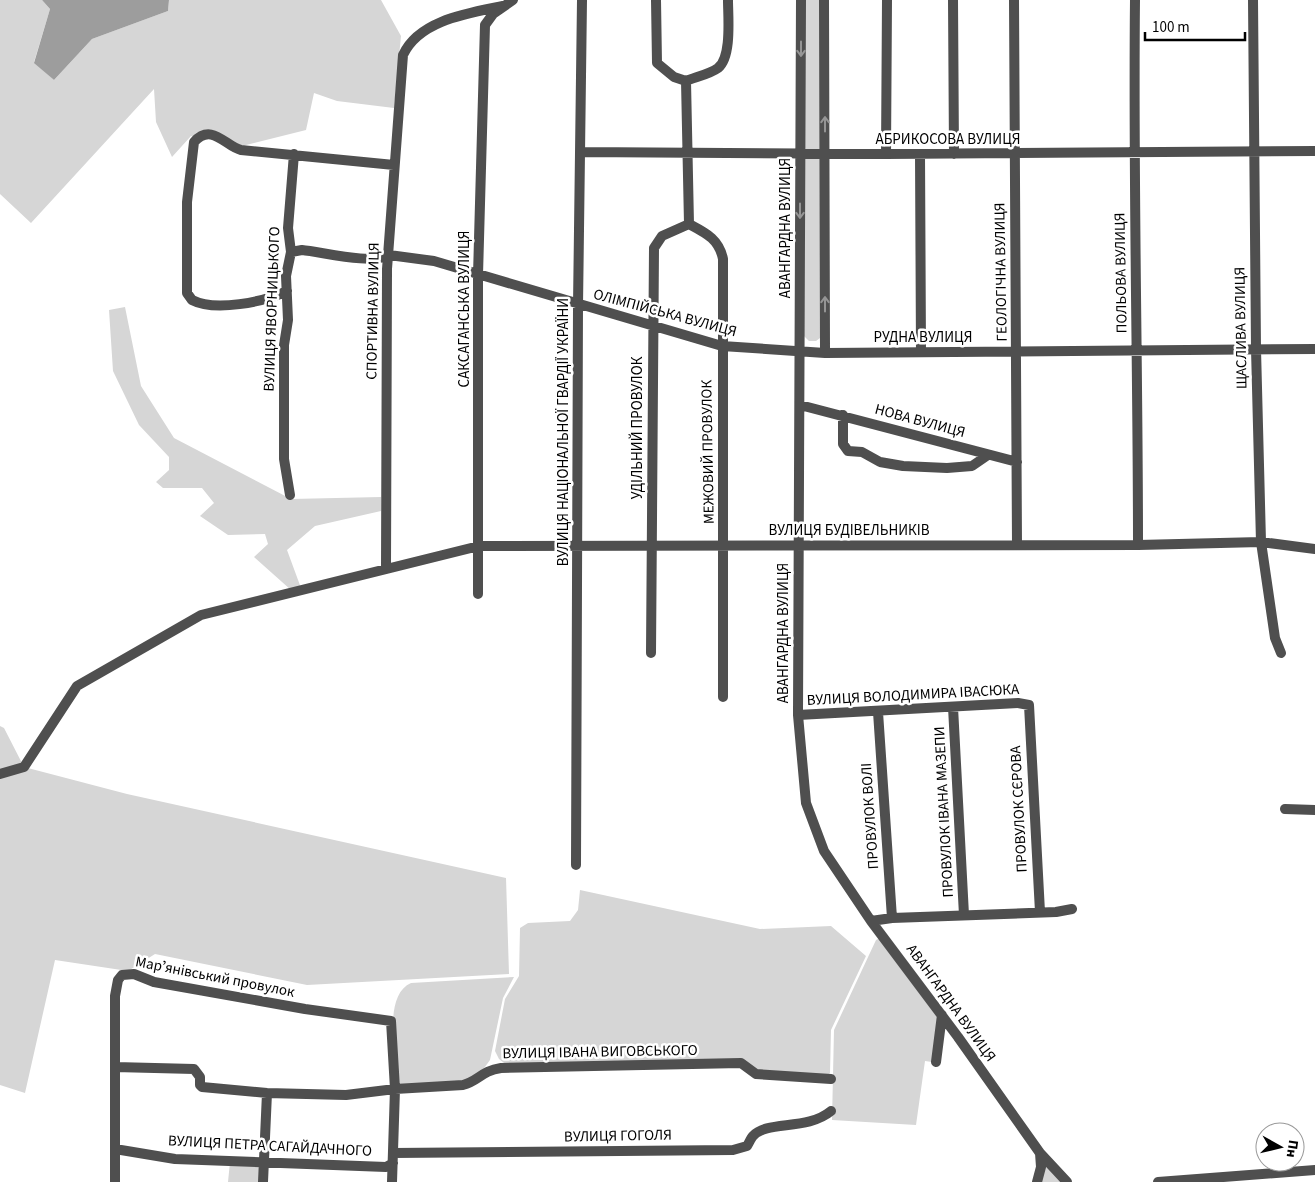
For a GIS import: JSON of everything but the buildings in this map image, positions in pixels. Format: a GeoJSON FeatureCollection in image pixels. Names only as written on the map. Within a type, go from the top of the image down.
{"type":"FeatureCollection","features":[{"type":"Feature","properties":{"kind":"street"},"geometry":{"type":"LineString","coordinates":[[503,6],[513,0]]}},
{"type":"Feature","properties":{"kind":"street","name":"ВУЛИЦЯ НАЦІОНАЛЬНОЇ ГВАРДІЇ УКРАЇНИ"},"geometry":{"type":"LineString","coordinates":[[576,865],[578,306],[582,0]]}},
{"type":"Feature","properties":{"kind":"street"},"geometry":{"type":"LineString","coordinates":[[656,0],[656,63],[674,77],[686,82],[717,69],[724,62],[727,53],[728,0]]}},
{"type":"Feature","properties":{"kind":"street","name":"АВАНГАРДНА ВУЛИЦЯ"},"geometry":{"type":"LineString","coordinates":[[801,0],[798,715],[806,803],[824,852],[871,921],[1040,1153],[1067,1182]]}},
{"type":"Feature","properties":{"kind":"street"},"geometry":{"type":"LineString","coordinates":[[824,0],[825,353]]}},
{"type":"Feature","properties":{"kind":"street"},"geometry":{"type":"LineString","coordinates":[[886,154],[887,0]]}},
{"type":"Feature","properties":{"kind":"street"},"geometry":{"type":"LineString","coordinates":[[953,0],[954,154]]}},
{"type":"Feature","properties":{"kind":"street","name":"ГЕОЛОГІЧНА ВУЛИЦЯ"},"geometry":{"type":"LineString","coordinates":[[1014,0],[1018,544]]}},
{"type":"Feature","properties":{"kind":"street","name":"ПОЛЬОВА ВУЛИЦЯ"},"geometry":{"type":"LineString","coordinates":[[1135,0],[1133,153],[1138,351],[1138,545]]}},
{"type":"Feature","properties":{"kind":"street","name":"ЩАСЛИВА ВУЛИЦЯ"},"geometry":{"type":"LineString","coordinates":[[1253,0],[1256,349],[1261,542],[1275,638],[1281,653]]}},
{"type":"Feature","properties":{"kind":"street","name":"САКСАГАНСЬКА ВУЛИЦЯ"},"geometry":{"type":"LineString","coordinates":[[478,594],[478,275],[485,25],[503,6]]}},
{"type":"Feature","properties":{"kind":"street","name":"СПОРТИВНА ВУЛИЦЯ"},"geometry":{"type":"LineString","coordinates":[[386,569],[388,255],[403,55],[415,37],[440,23],[503,6]]}},
{"type":"Feature","properties":{"kind":"street"},"geometry":{"type":"LineString","coordinates":[[686,82],[689,224]]}},
{"type":"Feature","properties":{"kind":"street"},"geometry":{"type":"LineString","coordinates":[[287,291],[273,298],[212,306],[192,300],[187,293],[187,202],[192,146],[200,137],[219,137],[233,148],[241,150],[394,165]]}},
{"type":"Feature","properties":{"kind":"street","name":"АБРИКОСОВА ВУЛИЦЯ"},"geometry":{"type":"LineString","coordinates":[[580,152],[1015,154],[1315,151]]}},
{"type":"Feature","properties":{"kind":"street","name":"ВУЛИЦЯ ЯВОРНИЦЬКОГО"},"geometry":{"type":"LineString","coordinates":[[290,495],[284,459],[284,345],[288,320],[288,261],[291,252],[288,228],[294,154]]}},
{"type":"Feature","properties":{"kind":"street"},"geometry":{"type":"LineString","coordinates":[[920,154],[921,352]]}},
{"type":"Feature","properties":{"kind":"street","name":"УДІЛЬНИЙ ПРОВУЛОК"},"geometry":{"type":"LineString","coordinates":[[651,653],[654,248],[662,236],[689,224]]}},
{"type":"Feature","properties":{"kind":"street","name":"МЕЖОВИЙ ПРОВУЛОК"},"geometry":{"type":"LineString","coordinates":[[689,224],[713,238],[721,248],[723,259],[723,697]]}},
{"type":"Feature","properties":{"kind":"street","name":"ОЛІМПІЙСЬКА ВУЛИЦЯ"},"geometry":{"type":"LineString","coordinates":[[291,252],[302,250],[366,259],[383,258],[388,255],[434,261],[578,306],[722,346],[801,352]]}},
{"type":"Feature","properties":{"kind":"street","name":"РУДНА ВУЛИЦЯ"},"geometry":{"type":"LineString","coordinates":[[801,352],[1315,349]]}},
{"type":"Feature","properties":{"kind":"street","name":"НОВА ВУЛИЦЯ"},"geometry":{"type":"LineString","coordinates":[[800,404],[1017,462]]}},
{"type":"Feature","properties":{"kind":"street"},"geometry":{"type":"LineString","coordinates":[[843,416],[843,444],[848,451],[862,452],[880,462],[903,466],[966,468],[981,462],[988,455]]}},
{"type":"Feature","properties":{"kind":"street","name":"ВУЛИЦЯ БУДІВЕЛЬНИКІВ"},"geometry":{"type":"LineString","coordinates":[[0,774],[24,767],[77,686],[201,615],[479,546],[1138,545],[1261,542],[1315,549]]}},
{"type":"Feature","properties":{"kind":"street","name":"ВУЛИЦЯ ВОЛОДИМИРА ІВАСЮКА"},"geometry":{"type":"LineString","coordinates":[[798,715],[1018,703],[1029,705]]}},
{"type":"Feature","properties":{"kind":"street","name":"ПРОВУЛОК СЄРОВА"},"geometry":{"type":"LineString","coordinates":[[1029,705],[1040,912]]}},
{"type":"Feature","properties":{"kind":"street","name":"ПРОВУЛОК ІВАНА МАЗЕПИ"},"geometry":{"type":"LineString","coordinates":[[953,707],[964,915]]}},
{"type":"Feature","properties":{"kind":"street","name":"ПРОВУЛОК ВОЛІ"},"geometry":{"type":"LineString","coordinates":[[878,712],[892,918]]}},
{"type":"Feature","properties":{"kind":"street"},"geometry":{"type":"LineString","coordinates":[[1285,809],[1315,810]]}},
{"type":"Feature","properties":{"kind":"street"},"geometry":{"type":"LineString","coordinates":[[871,921],[892,918],[1040,912],[1072,908]]}},
{"type":"Feature","properties":{"kind":"street","name":"Марʼянівський провулок"},"geometry":{"type":"LineString","coordinates":[[115,1182],[115,996],[118,980],[122,975],[134,974],[154,982],[305,1009],[391,1021],[395,1089]]}},
{"type":"Feature","properties":{"kind":"street"},"geometry":{"type":"LineString","coordinates":[[936,1062],[942,1016]]}},
{"type":"Feature","properties":{"kind":"street","name":"ВУЛИЦЯ ІВАНА ВИГОВСЬКОГО"},"geometry":{"type":"LineString","coordinates":[[115,1066],[194,1069],[199,1073],[200,1085],[202,1087],[267,1093],[346,1095],[395,1089],[463,1085],[484,1072],[501,1068],[741,1063],[756,1074],[831,1079]]}},
{"type":"Feature","properties":{"kind":"street"},"geometry":{"type":"LineString","coordinates":[[392,1182],[395,1089]]}},
{"type":"Feature","properties":{"kind":"street"},"geometry":{"type":"LineString","coordinates":[[263,1182],[267,1093]]}},
{"type":"Feature","properties":{"kind":"street","name":"ВУЛИЦЯ ГОГОЛЯ"},"geometry":{"type":"LineString","coordinates":[[393,1158],[733,1150],[747,1146],[754,1135],[768,1128],[810,1123],[823,1117],[830,1111]]}},
{"type":"Feature","properties":{"kind":"street","name":"ВУЛИЦЯ ПЕТРА САГАЙДАЧНОГО"},"geometry":{"type":"LineString","coordinates":[[115,1148],[174,1159],[386,1167],[393,1158]]}},
{"type":"Feature","properties":{"kind":"street"},"geometry":{"type":"LineString","coordinates":[[1038,1182],[1041,1167],[1040,1153]]}},
{"type":"Feature","properties":{"kind":"street"},"geometry":{"type":"LineString","coordinates":[[1158,1182],[1225,1179],[1315,1170]]}},
{"type":"Feature","properties":{"kind":"shaded area"},"geometry":{"type":"Polygon","coordinates":[[[0,0],[42,0],[50,9],[34,62],[54,80],[92,39],[168,11],[169,0],[381,0],[401,36],[394,108],[337,101],[314,93],[306,130],[238,147],[225,138],[195,138],[191,136],[172,157],[156,122],[154,89],[31,223],[0,194],[0,0]]]}},
{"type":"Feature","properties":{"kind":"shaded area"},"geometry":{"type":"Polygon","coordinates":[[[42,0],[169,0],[168,11],[92,39],[54,80],[34,63],[50,9],[42,0]]]}},
{"type":"Feature","properties":{"kind":"shaded area"},"geometry":{"type":"Polygon","coordinates":[[[805,0],[822,0],[820,150],[807,150],[804,148],[805,0]]]}},
{"type":"Feature","properties":{"kind":"shaded area"},"geometry":{"type":"Polygon","coordinates":[[[805,158],[821,158],[820,338],[816,341],[809,341],[804,336],[805,158]]]}},
{"type":"Feature","properties":{"kind":"shaded area"},"geometry":{"type":"Polygon","coordinates":[[[125,307],[141,386],[174,438],[291,499],[381,497],[381,511],[315,526],[287,550],[301,588],[291,590],[254,557],[268,544],[265,534],[228,535],[200,516],[214,503],[202,488],[163,488],[156,482],[169,470],[169,457],[139,425],[113,371],[109,310],[125,307]]]}},
{"type":"Feature","properties":{"kind":"shaded area"},"geometry":{"type":"Polygon","coordinates":[[[0,726],[4,728],[24,767],[127,794],[506,878],[509,974],[307,985],[155,954],[128,971],[55,960],[25,1093],[0,1085],[0,726]]]}},
{"type":"Feature","properties":{"kind":"shaded area"},"geometry":{"type":"Polygon","coordinates":[[[580,890],[760,929],[831,926],[866,956],[831,1030],[830,1073],[827,1076],[760,1073],[748,1063],[508,1066],[499,1059],[495,1051],[505,999],[519,976],[520,928],[528,923],[570,921],[578,910],[580,890]]]}},
{"type":"Feature","properties":{"kind":"shaded area"},"geometry":{"type":"Polygon","coordinates":[[[880,938],[938,1017],[932,1062],[925,1061],[916,1125],[832,1120],[834,1030],[876,940],[880,938]]]}},
{"type":"Feature","properties":{"kind":"shaded area"},"geometry":{"type":"Polygon","coordinates":[[[514,977],[503,998],[490,1060],[482,1071],[472,1080],[399,1087],[394,1047],[393,1015],[396,1001],[402,990],[411,983],[514,977]]]}},
{"type":"Feature","properties":{"kind":"shaded area"},"geometry":{"type":"Polygon","coordinates":[[[230,1162],[262,1163],[262,1182],[228,1182],[230,1162]]]}},
{"type":"Feature","properties":{"kind":"shaded area"},"geometry":{"type":"Polygon","coordinates":[[[1043,1162],[1061,1182],[1040,1182],[1043,1162]]]}}]}
